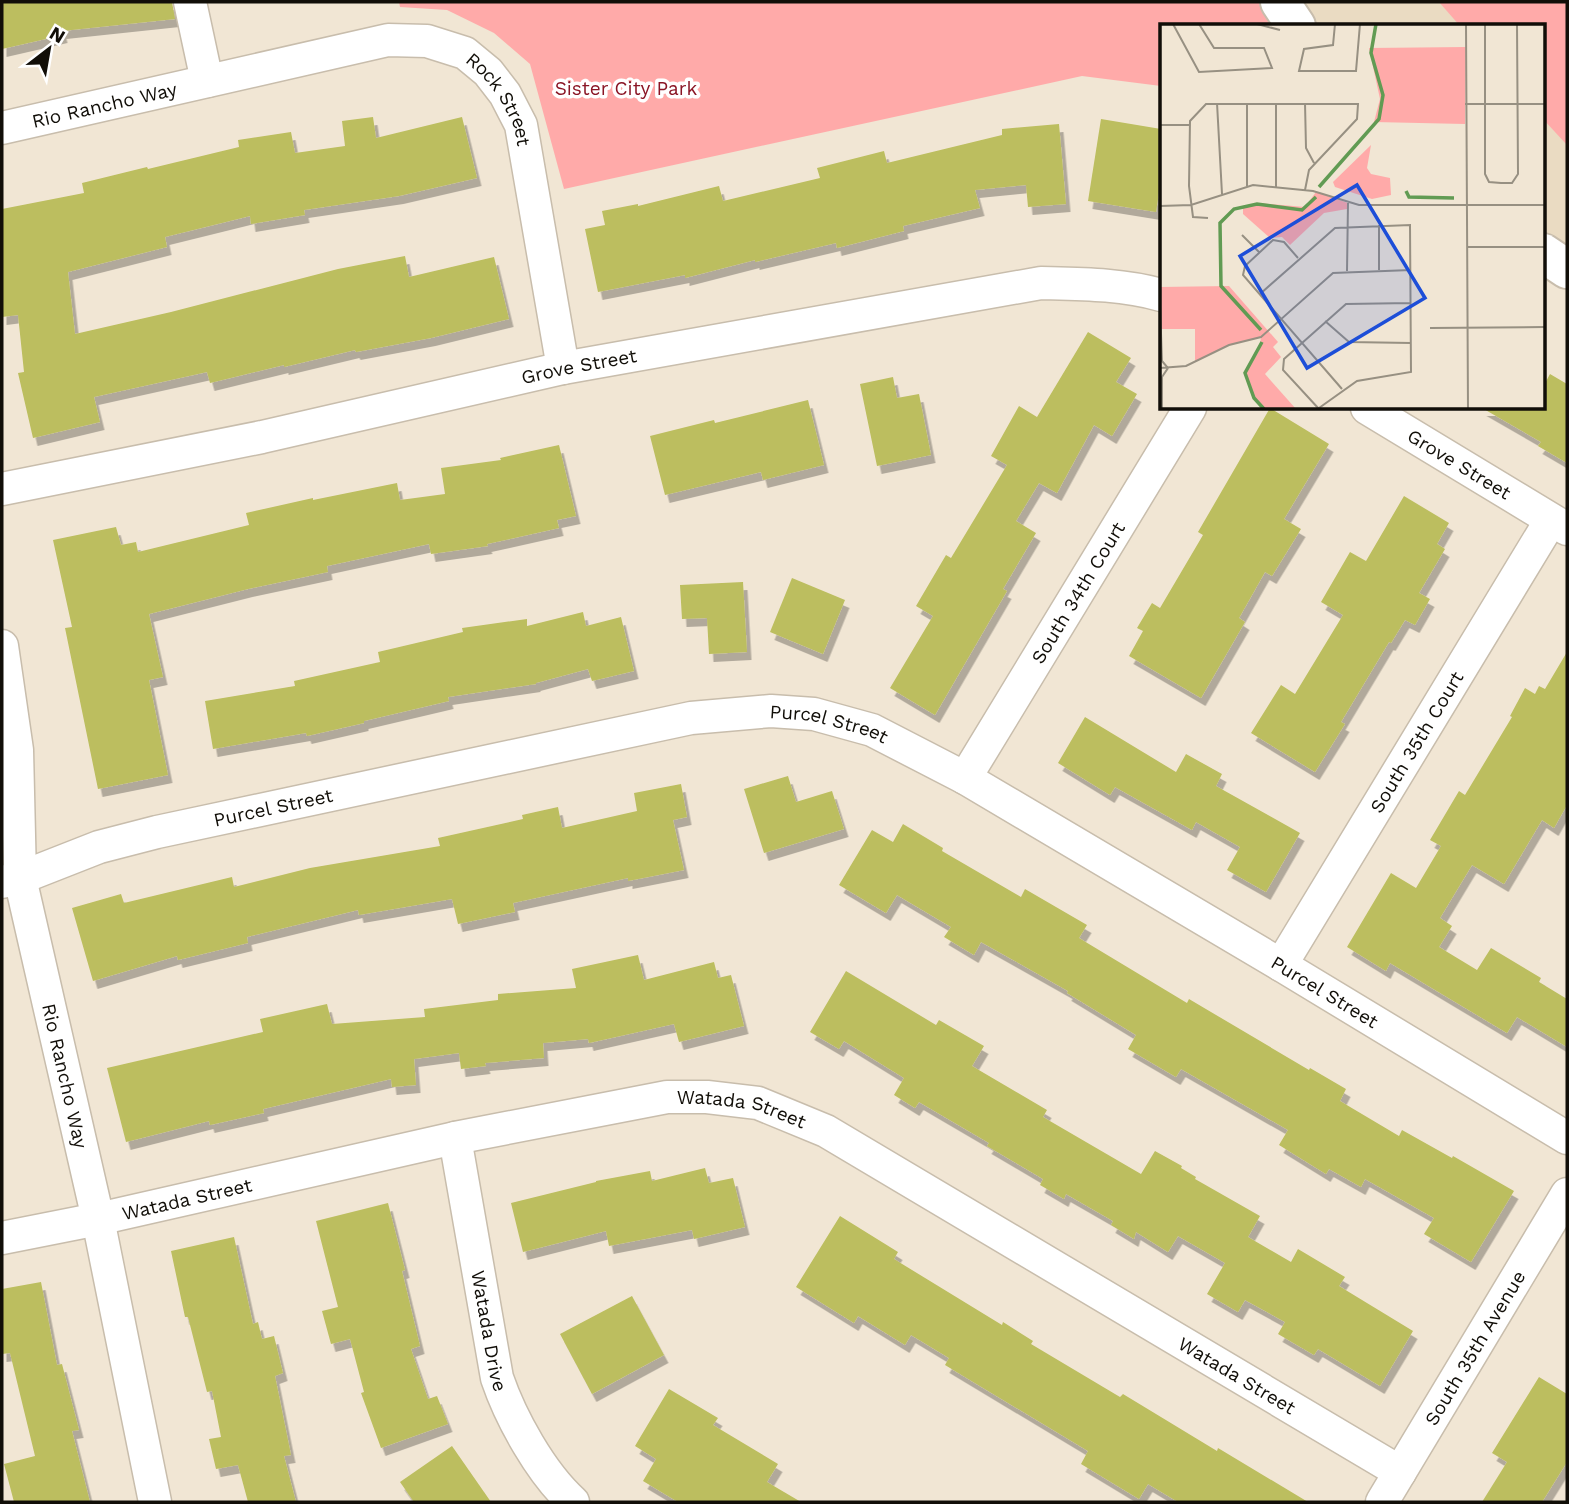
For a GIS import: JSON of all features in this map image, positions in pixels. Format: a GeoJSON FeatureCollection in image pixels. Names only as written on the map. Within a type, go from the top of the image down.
{"type":"FeatureCollection","features":[{"type":"Feature","properties":{"kind":"street"},"geometry":{"type":"LineString","coordinates":[[190,2],[207,80]]}},
{"type":"Feature","properties":{"kind":"street"},"geometry":{"type":"LineString","coordinates":[[1280,2],[1295,24]]}},
{"type":"Feature","properties":{"kind":"street","name":"Rock Street"},"geometry":{"type":"LineString","coordinates":[[207,80],[388,40],[427,41],[465,53],[488,72],[505,94],[521,125],[563,368]]}},
{"type":"Feature","properties":{"kind":"street","name":"Rio Rancho Way"},"geometry":{"type":"LineString","coordinates":[[2,128],[207,80]]}},
{"type":"Feature","properties":{"kind":"street"},"geometry":{"type":"LineString","coordinates":[[1544,254],[1567,269]]}},
{"type":"Feature","properties":{"kind":"street","name":"Grove Street"},"geometry":{"type":"LineString","coordinates":[[2,489],[262,438],[563,368],[1041,283],[1097,284],[1145,290],[1160,295]]}},
{"type":"Feature","properties":{"kind":"street","name":"South 34th Court"},"geometry":{"type":"LineString","coordinates":[[965,778],[1189,410]]}},
{"type":"Feature","properties":{"kind":"street","name":"Grove Street"},"geometry":{"type":"LineString","coordinates":[[1370,410],[1559,524]]}},
{"type":"Feature","properties":{"kind":"street","name":"South 35th Court"},"geometry":{"type":"LineString","coordinates":[[1281,965],[1559,524]]}},
{"type":"Feature","properties":{"kind":"street","name":"Rio Rancho Way"},"geometry":{"type":"LineString","coordinates":[[2,646],[17,750],[11,880],[98,1219],[155,1502]]}},
{"type":"Feature","properties":{"kind":"street","name":"Purcel Street"},"geometry":{"type":"LineString","coordinates":[[11,880],[99,847],[157,832],[691,718],[771,711],[814,714],[872,730],[965,778],[1567,1138]]}},
{"type":"Feature","properties":{"kind":"street","name":"Watada Street"},"geometry":{"type":"LineString","coordinates":[[2,1238],[98,1219],[454,1138],[667,1097],[707,1097],[758,1103],[827,1131],[1399,1472]]}},
{"type":"Feature","properties":{"kind":"street","name":"Watada Drive"},"geometry":{"type":"LineString","coordinates":[[454,1138],[497,1378],[503,1396],[532,1451],[573,1502]]}},
{"type":"Feature","properties":{"kind":"street","name":"South 35th Avenue"},"geometry":{"type":"LineString","coordinates":[[1381,1502],[1567,1194]]}},
{"type":"Feature","properties":{"kind":"shaded area"},"geometry":{"type":"Polygon","coordinates":[[[1280,2],[1567,2],[1567,269],[1544,254],[1544,24],[1295,24],[1280,2]]]}},
{"type":"Feature","properties":{"kind":"green space","name":"Sister City Park"},"geometry":{"type":"Polygon","coordinates":[[[399,2],[1280,2],[1295,24],[1160,24],[1160,86],[1082,76],[564,189],[530,64],[494,33],[447,10],[400,7],[399,2]]]}},
{"type":"Feature","properties":{"kind":"green space"},"geometry":{"type":"Polygon","coordinates":[[[1439,2],[1567,2],[1567,145],[1544,120],[1544,24],[1458,24],[1439,2]]]}},
{"type":"Feature","properties":{"kind":"building"},"geometry":{"type":"Polygon","coordinates":[[[2,2],[172,2],[175,19],[62,31],[63,35],[2,49],[2,2]]]}},
{"type":"Feature","properties":{"kind":"building"},"geometry":{"type":"Polygon","coordinates":[[[373,117],[376,138],[462,117],[477,178],[399,196],[304,210],[305,215],[251,224],[250,216],[165,237],[167,247],[68,272],[75,334],[338,269],[405,256],[409,277],[494,257],[509,319],[431,338],[356,352],[355,350],[210,383],[207,372],[94,397],[100,422],[33,438],[18,373],[24,372],[18,315],[2,317],[2,209],[84,193],[82,183],[239,147],[238,140],[291,132],[295,153],[345,146],[342,121],[373,117]]]}},
{"type":"Feature","properties":{"kind":"building"},"geometry":{"type":"Polygon","coordinates":[[[1101,119],[1160,129],[1160,186],[1156,212],[1088,201],[1101,119]]]}},
{"type":"Feature","properties":{"kind":"building"},"geometry":{"type":"Polygon","coordinates":[[[1059,124],[1066,204],[1028,207],[1026,185],[975,190],[980,208],[903,226],[904,231],[837,248],[836,243],[685,278],[685,275],[598,292],[585,229],[605,225],[602,211],[638,206],[719,186],[723,201],[820,178],[817,168],[884,151],[887,163],[1002,135],[1002,129],[1059,124]]]}},
{"type":"Feature","properties":{"kind":"building"},"geometry":{"type":"Polygon","coordinates":[[[1088,332],[1131,358],[1116,382],[1137,394],[1112,436],[1094,425],[1057,493],[1039,483],[1016,521],[1036,533],[1003,589],[1007,591],[935,715],[890,688],[933,616],[916,606],[946,555],[951,558],[1007,465],[991,456],[1019,406],[1037,417],[1088,332]]]}},
{"type":"Feature","properties":{"kind":"building"},"geometry":{"type":"Polygon","coordinates":[[[1550,374],[1567,384],[1567,463],[1538,446],[1541,442],[1485,410],[1544,410],[1544,385],[1550,374]]]}},
{"type":"Feature","properties":{"kind":"building"},"geometry":{"type":"Polygon","coordinates":[[[893,377],[897,398],[919,394],[931,455],[877,466],[860,384],[893,377]]]}},
{"type":"Feature","properties":{"kind":"building"},"geometry":{"type":"Polygon","coordinates":[[[808,400],[824,465],[763,480],[761,472],[665,495],[650,436],[808,400]]]}},
{"type":"Feature","properties":{"kind":"building"},"geometry":{"type":"Polygon","coordinates":[[[1269,410],[1273,410],[1329,444],[1284,519],[1301,529],[1272,576],[1265,572],[1239,618],[1245,622],[1201,698],[1129,656],[1143,631],[1137,628],[1152,603],[1160,608],[1203,535],[1198,532],[1269,410]]]}},
{"type":"Feature","properties":{"kind":"building"},"geometry":{"type":"Polygon","coordinates":[[[559,445],[576,516],[557,520],[559,528],[487,544],[488,546],[431,554],[429,544],[327,566],[328,572],[149,614],[163,677],[149,680],[168,775],[98,789],[65,628],[72,627],[53,540],[116,527],[121,545],[136,542],[138,552],[249,525],[246,513],[313,498],[397,483],[400,500],[445,494],[441,468],[501,460],[500,458],[559,445]]]}},
{"type":"Feature","properties":{"kind":"building"},"geometry":{"type":"Polygon","coordinates":[[[1404,496],[1449,523],[1437,544],[1445,549],[1419,593],[1430,599],[1415,625],[1405,620],[1391,643],[1389,642],[1341,722],[1345,724],[1315,772],[1251,733],[1281,685],[1295,694],[1343,615],[1321,602],[1350,552],[1366,561],[1404,496]]]}},
{"type":"Feature","properties":{"kind":"building"},"geometry":{"type":"Polygon","coordinates":[[[792,578],[845,600],[823,654],[770,632],[792,578]]]}},
{"type":"Feature","properties":{"kind":"building"},"geometry":{"type":"Polygon","coordinates":[[[743,582],[747,652],[709,654],[707,618],[682,619],[680,585],[743,582]]]}},
{"type":"Feature","properties":{"kind":"building"},"geometry":{"type":"Polygon","coordinates":[[[583,612],[586,626],[621,617],[634,671],[592,681],[588,669],[536,684],[448,697],[449,701],[307,736],[306,733],[213,749],[205,701],[295,686],[294,681],[380,662],[378,652],[463,632],[462,628],[527,619],[527,626],[583,612]]]}},
{"type":"Feature","properties":{"kind":"building"},"geometry":{"type":"Polygon","coordinates":[[[1567,652],[1567,805],[1554,828],[1542,820],[1504,884],[1472,865],[1440,918],[1452,926],[1439,947],[1477,970],[1491,948],[1541,978],[1539,982],[1567,999],[1567,1047],[1517,1017],[1507,1033],[1390,963],[1386,971],[1347,947],[1391,873],[1416,888],[1441,846],[1430,840],[1459,791],[1465,795],[1512,717],[1510,716],[1525,688],[1535,694],[1539,686],[1545,689],[1567,652]]]}},
{"type":"Feature","properties":{"kind":"building"},"geometry":{"type":"Polygon","coordinates":[[[1085,717],[1176,772],[1186,754],[1222,774],[1216,786],[1300,833],[1266,892],[1227,870],[1240,847],[1196,822],[1192,830],[1115,787],[1110,795],[1058,763],[1085,717]]]}},
{"type":"Feature","properties":{"kind":"building"},"geometry":{"type":"Polygon","coordinates":[[[788,776],[796,802],[832,791],[844,829],[764,853],[744,789],[788,776]]]}},
{"type":"Feature","properties":{"kind":"building"},"geometry":{"type":"Polygon","coordinates":[[[681,784],[687,817],[673,820],[684,870],[628,881],[628,878],[513,903],[515,912],[458,924],[452,899],[359,915],[358,910],[247,937],[248,943],[178,960],[177,956],[93,981],[72,908],[121,894],[124,903],[232,877],[234,887],[310,868],[440,846],[438,838],[523,819],[522,815],[558,807],[562,828],[637,811],[634,793],[681,784]]]}},
{"type":"Feature","properties":{"kind":"building"},"geometry":{"type":"Polygon","coordinates":[[[903,824],[943,848],[942,851],[1021,897],[1025,889],[1087,925],[1079,938],[1187,1003],[1189,999],[1346,1089],[1340,1101],[1399,1136],[1402,1130],[1514,1191],[1471,1262],[1424,1234],[1434,1218],[1365,1179],[1361,1187],[1329,1169],[1326,1174],[1279,1145],[1288,1130],[1181,1069],[1176,1077],[1128,1049],[1136,1035],[1067,993],[1068,991],[981,942],[974,955],[944,937],[951,927],[897,895],[886,913],[839,885],[872,830],[893,842],[903,824]]]}},
{"type":"Feature","properties":{"kind":"building"},"geometry":{"type":"Polygon","coordinates":[[[638,955],[644,980],[714,962],[718,978],[731,975],[744,1026],[679,1042],[674,1024],[589,1043],[588,1039],[543,1043],[544,1058],[485,1063],[486,1066],[461,1069],[459,1053],[414,1059],[416,1085],[392,1087],[391,1079],[263,1109],[264,1113],[210,1125],[209,1121],[126,1142],[107,1068],[263,1032],[260,1019],[327,1004],[332,1024],[425,1017],[424,1009],[498,1000],[498,994],[576,988],[572,969],[638,955]]]}},
{"type":"Feature","properties":{"kind":"building"},"geometry":{"type":"Polygon","coordinates":[[[846,971],[936,1025],[939,1020],[984,1046],[972,1066],[1047,1110],[1043,1117],[1141,1174],[1155,1151],[1182,1166],[1181,1168],[1196,1177],[1195,1179],[1260,1216],[1248,1237],[1291,1262],[1298,1249],[1345,1277],[1339,1286],[1413,1331],[1380,1386],[1318,1349],[1314,1355],[1278,1334],[1285,1322],[1245,1300],[1238,1312],[1207,1294],[1225,1263],[1178,1236],[1168,1252],[1136,1232],[1134,1239],[1111,1225],[1113,1221],[1066,1194],[1064,1199],[1040,1185],[1043,1179],[987,1146],[989,1143],[919,1102],[915,1108],[894,1095],[904,1078],[844,1041],[839,1049],[810,1032],[846,971]]]}},
{"type":"Feature","properties":{"kind":"building"},"geometry":{"type":"Polygon","coordinates":[[[705,1168],[709,1183],[733,1178],[745,1227],[694,1239],[692,1230],[609,1246],[606,1231],[523,1252],[511,1203],[596,1181],[650,1171],[652,1181],[705,1168]]]}},
{"type":"Feature","properties":{"kind":"building"},"geometry":{"type":"Polygon","coordinates":[[[388,1203],[420,1346],[411,1349],[428,1399],[437,1396],[448,1424],[381,1448],[361,1393],[364,1392],[350,1339],[331,1344],[322,1311],[338,1307],[316,1221],[388,1203]]]}},
{"type":"Feature","properties":{"kind":"building"},"geometry":{"type":"Polygon","coordinates":[[[840,1216],[898,1252],[894,1259],[1002,1325],[1003,1322],[1033,1341],[1031,1344],[1120,1397],[1123,1394],[1217,1451],[1218,1448],[1308,1502],[1178,1502],[1148,1484],[1139,1499],[1081,1464],[1088,1451],[945,1365],[949,1358],[911,1335],[905,1345],[858,1316],[854,1323],[796,1287],[840,1216]]]}},
{"type":"Feature","properties":{"kind":"building"},"geometry":{"type":"Polygon","coordinates":[[[234,1237],[253,1324],[258,1322],[262,1339],[274,1336],[283,1373],[275,1376],[291,1455],[284,1456],[296,1502],[248,1502],[238,1465],[216,1469],[209,1439],[221,1437],[212,1391],[207,1392],[188,1317],[185,1317],[171,1251],[234,1237]]]}},
{"type":"Feature","properties":{"kind":"building"},"geometry":{"type":"Polygon","coordinates":[[[41,1282],[57,1365],[62,1364],[79,1430],[72,1431],[90,1502],[14,1502],[4,1464],[35,1456],[10,1353],[2,1354],[2,1289],[41,1282]]]}},
{"type":"Feature","properties":{"kind":"building"},"geometry":{"type":"Polygon","coordinates":[[[632,1296],[664,1355],[592,1394],[560,1334],[632,1296]]]}},
{"type":"Feature","properties":{"kind":"building"},"geometry":{"type":"Polygon","coordinates":[[[1539,1377],[1567,1394],[1567,1462],[1542,1502],[1482,1502],[1507,1462],[1492,1453],[1539,1377]]]}},
{"type":"Feature","properties":{"kind":"building"},"geometry":{"type":"Polygon","coordinates":[[[669,1389],[718,1418],[713,1425],[778,1464],[767,1482],[801,1502],[678,1502],[643,1481],[656,1459],[635,1446],[669,1389]]]}},
{"type":"Feature","properties":{"kind":"building"},"geometry":{"type":"Polygon","coordinates":[[[452,1446],[491,1502],[414,1502],[400,1482],[452,1446]]]}}]}
